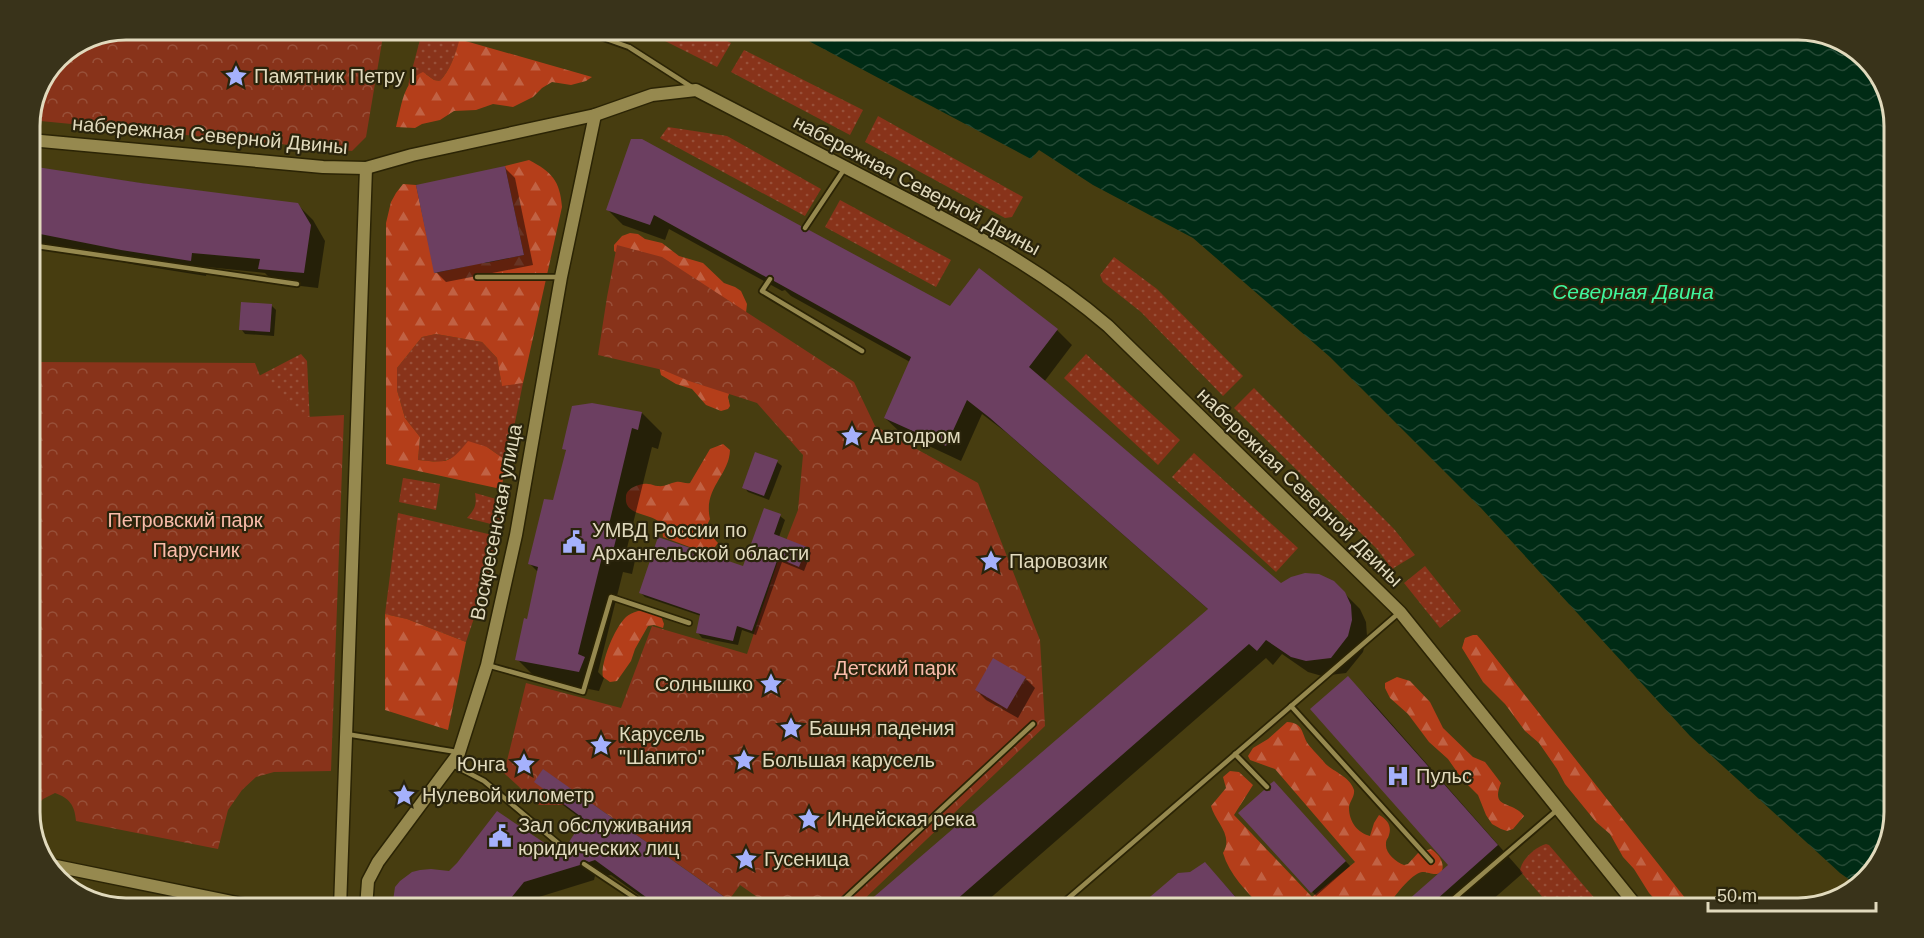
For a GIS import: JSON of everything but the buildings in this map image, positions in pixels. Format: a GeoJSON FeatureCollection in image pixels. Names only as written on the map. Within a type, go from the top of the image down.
{"type":"FeatureCollection","features":[{"type":"Feature","properties":{"kind":"street","name":"набережная Северной Двины"},"geometry":{"type":"LineString","coordinates":[[41,141],[323,167],[366,168],[412,155],[596,115],[652,95],[696,90],[984,239],[1033,269],[1108,326],[1400,612],[1630,898]]}},
{"type":"Feature","properties":{"kind":"street","name":"Воскресенская улица"},"geometry":{"type":"LineString","coordinates":[[367,898],[368,881],[378,862],[459,753],[487,664],[516,535],[561,277],[596,115]]}},
{"type":"Feature","properties":{"kind":"street"},"geometry":{"type":"LineString","coordinates":[[340,898],[366,168]]}},
{"type":"Feature","properties":{"kind":"street"},"geometry":{"type":"LineString","coordinates":[[61,867],[216,898]]}},
{"type":"Feature","properties":{"kind":"lane"},"geometry":{"type":"LineString","coordinates":[[609,40],[629,47],[696,90]]}},
{"type":"Feature","properties":{"kind":"lane"},"geometry":{"type":"LineString","coordinates":[[805,228],[845,168]]}},
{"type":"Feature","properties":{"kind":"lane"},"geometry":{"type":"LineString","coordinates":[[41,247],[297,284]]}},
{"type":"Feature","properties":{"kind":"lane"},"geometry":{"type":"LineString","coordinates":[[477,277],[561,277]]}},
{"type":"Feature","properties":{"kind":"lane"},"geometry":{"type":"LineString","coordinates":[[770,279],[762,291],[861,351]]}},
{"type":"Feature","properties":{"kind":"lane"},"geometry":{"type":"LineString","coordinates":[[487,664],[583,692],[611,597],[689,624]]}},
{"type":"Feature","properties":{"kind":"lane"},"geometry":{"type":"LineString","coordinates":[[1069,898],[1400,612]]}},
{"type":"Feature","properties":{"kind":"lane"},"geometry":{"type":"LineString","coordinates":[[1291,706],[1431,861]]}},
{"type":"Feature","properties":{"kind":"lane"},"geometry":{"type":"LineString","coordinates":[[846,898],[1033,724]]}},
{"type":"Feature","properties":{"kind":"lane"},"geometry":{"type":"LineString","coordinates":[[346,735],[459,753]]}},
{"type":"Feature","properties":{"kind":"lane"},"geometry":{"type":"LineString","coordinates":[[1235,754],[1267,787]]}},
{"type":"Feature","properties":{"kind":"lane"},"geometry":{"type":"LineString","coordinates":[[451,763],[484,782],[565,849]]}},
{"type":"Feature","properties":{"kind":"lane"},"geometry":{"type":"LineString","coordinates":[[1455,898],[1557,810]]}},
{"type":"Feature","properties":{"kind":"lane"},"geometry":{"type":"LineString","coordinates":[[584,864],[635,898]]}},
{"type":"Feature","properties":{"kind":"green space"},"geometry":{"type":"Polygon","coordinates":[[[126,40],[382,40],[366,137],[352,151],[41,121],[42,109],[47,93],[66,66],[93,47],[109,42],[126,40]]]}},
{"type":"Feature","properties":{"kind":"green space"},"geometry":{"type":"Polygon","coordinates":[[[420,40],[462,40],[440,81],[426,74],[408,85],[420,40]]]}},
{"type":"Feature","properties":{"kind":"green space"},"geometry":{"type":"Polygon","coordinates":[[[663,40],[725,40],[731,43],[717,67],[663,40]]]}},
{"type":"Feature","properties":{"kind":"green space"},"geometry":{"type":"Polygon","coordinates":[[[459,41],[592,77],[571,85],[552,82],[533,97],[513,107],[493,104],[476,110],[454,111],[440,120],[415,128],[396,127],[404,96],[411,81],[423,72],[434,80],[440,81],[452,62],[459,41]]]}},
{"type":"Feature","properties":{"kind":"green space"},"geometry":{"type":"Polygon","coordinates":[[[744,50],[863,110],[850,135],[731,72],[744,50]]]}},
{"type":"Feature","properties":{"kind":"green space"},"geometry":{"type":"Polygon","coordinates":[[[878,116],[1023,197],[1012,217],[1005,218],[865,142],[878,116]]]}},
{"type":"Feature","properties":{"kind":"green space"},"geometry":{"type":"Polygon","coordinates":[[[668,127],[727,136],[821,189],[805,216],[660,138],[668,127]]]}},
{"type":"Feature","properties":{"kind":"green space"},"geometry":{"type":"Polygon","coordinates":[[[529,160],[553,178],[559,190],[562,207],[523,383],[502,386],[497,358],[482,342],[436,334],[422,337],[397,368],[397,390],[405,418],[420,437],[418,460],[435,462],[447,460],[457,454],[468,441],[487,447],[507,461],[501,489],[386,464],[386,223],[391,202],[403,184],[416,185],[435,273],[475,263],[524,255],[505,166],[529,160]]]}},
{"type":"Feature","properties":{"kind":"green space"},"geometry":{"type":"Polygon","coordinates":[[[840,200],[951,260],[936,287],[825,227],[840,200]]]}},
{"type":"Feature","properties":{"kind":"green space"},"geometry":{"type":"Polygon","coordinates":[[[630,233],[662,243],[679,256],[703,263],[724,283],[741,291],[747,304],[746,313],[614,251],[614,245],[622,236],[630,233]]]}},
{"type":"Feature","properties":{"kind":"green space","name":"Детский парк"},"geometry":{"type":"Polygon","coordinates":[[[617,245],[662,257],[854,382],[875,426],[978,483],[1040,640],[1045,726],[865,898],[759,898],[740,885],[730,898],[726,898],[594,805],[539,805],[504,773],[526,683],[621,708],[652,626],[747,654],[778,561],[798,510],[803,455],[757,403],[663,370],[598,355],[617,245]]]}},
{"type":"Feature","properties":{"kind":"green space"},"geometry":{"type":"Polygon","coordinates":[[[1114,257],[1157,289],[1243,376],[1223,396],[1141,312],[1103,282],[1100,275],[1114,257]]]}},
{"type":"Feature","properties":{"kind":"green space"},"geometry":{"type":"Polygon","coordinates":[[[436,334],[482,342],[497,358],[502,385],[523,383],[507,461],[487,447],[440,462],[418,460],[420,437],[405,418],[397,390],[397,368],[422,337],[436,334]]]}},
{"type":"Feature","properties":{"kind":"green space"},"geometry":{"type":"Polygon","coordinates":[[[301,354],[307,361],[310,425],[251,380],[301,354]]]}},
{"type":"Feature","properties":{"kind":"green space"},"geometry":{"type":"Polygon","coordinates":[[[1086,354],[1180,440],[1158,465],[1064,378],[1086,354]]]}},
{"type":"Feature","properties":{"kind":"green space","name":"Петровский парк"},"geometry":{"type":"Polygon","coordinates":[[[41,362],[255,363],[260,376],[306,417],[344,415],[331,771],[274,772],[256,777],[242,790],[228,810],[218,849],[76,821],[70,803],[64,797],[55,793],[41,801],[41,362]]]}},
{"type":"Feature","properties":{"kind":"green space"},"geometry":{"type":"Polygon","coordinates":[[[659,366],[731,388],[728,397],[730,406],[721,411],[706,405],[692,389],[676,384],[661,375],[659,366]]]}},
{"type":"Feature","properties":{"kind":"green space"},"geometry":{"type":"Polygon","coordinates":[[[1254,388],[1394,529],[1415,555],[1392,569],[1377,549],[1234,408],[1254,388]]]}},
{"type":"Feature","properties":{"kind":"green space"},"geometry":{"type":"Polygon","coordinates":[[[723,444],[730,450],[729,459],[710,499],[710,519],[706,530],[718,543],[712,551],[703,552],[663,537],[662,525],[657,520],[629,508],[626,497],[628,491],[645,484],[660,486],[678,482],[690,483],[710,449],[723,444]]]}},
{"type":"Feature","properties":{"kind":"green space"},"geometry":{"type":"Polygon","coordinates":[[[1194,453],[1298,548],[1276,572],[1172,477],[1194,453]]]}},
{"type":"Feature","properties":{"kind":"green space"},"geometry":{"type":"Polygon","coordinates":[[[403,478],[440,484],[436,510],[399,502],[403,478]]]}},
{"type":"Feature","properties":{"kind":"green space"},"geometry":{"type":"Polygon","coordinates":[[[475,493],[503,501],[499,526],[467,518],[475,507],[475,493]]]}},
{"type":"Feature","properties":{"kind":"green space"},"geometry":{"type":"Polygon","coordinates":[[[398,513],[501,537],[466,642],[407,619],[385,614],[398,513]]]}},
{"type":"Feature","properties":{"kind":"green space"},"geometry":{"type":"Polygon","coordinates":[[[1425,566],[1461,611],[1440,628],[1404,583],[1425,566]]]}},
{"type":"Feature","properties":{"kind":"green space"},"geometry":{"type":"Polygon","coordinates":[[[648,608],[661,616],[663,628],[648,626],[631,661],[617,681],[610,682],[603,677],[603,671],[606,654],[613,637],[626,617],[648,608]]]}},
{"type":"Feature","properties":{"kind":"green space"},"geometry":{"type":"Polygon","coordinates":[[[385,614],[407,619],[466,642],[448,730],[385,710],[385,614]]]}},
{"type":"Feature","properties":{"kind":"green space"},"geometry":{"type":"Polygon","coordinates":[[[1477,635],[1483,642],[1685,898],[1654,898],[1649,893],[1634,869],[1623,857],[1610,834],[1596,822],[1565,784],[1539,743],[1525,731],[1505,704],[1483,682],[1462,648],[1465,638],[1477,635]]]}},
{"type":"Feature","properties":{"kind":"green space"},"geometry":{"type":"Polygon","coordinates":[[[1397,677],[1410,681],[1430,702],[1443,728],[1473,757],[1485,762],[1501,783],[1498,792],[1500,801],[1524,816],[1513,829],[1507,831],[1492,824],[1478,795],[1462,779],[1448,759],[1429,742],[1408,714],[1390,698],[1385,683],[1397,677]]]}},
{"type":"Feature","properties":{"kind":"green space"},"geometry":{"type":"Polygon","coordinates":[[[1287,722],[1299,726],[1311,748],[1327,765],[1345,777],[1352,785],[1354,793],[1349,813],[1358,830],[1370,836],[1379,815],[1389,826],[1390,832],[1386,847],[1392,857],[1404,865],[1408,864],[1418,853],[1431,849],[1441,860],[1443,866],[1441,873],[1418,873],[1394,898],[1253,898],[1239,882],[1226,861],[1223,853],[1226,846],[1225,834],[1211,806],[1226,788],[1223,777],[1230,771],[1239,772],[1253,785],[1234,815],[1312,897],[1355,862],[1275,769],[1250,760],[1248,756],[1253,748],[1268,739],[1287,722]]]}},
{"type":"Feature","properties":{"kind":"green space"},"geometry":{"type":"Polygon","coordinates":[[[1549,845],[1594,898],[1543,898],[1520,871],[1529,854],[1537,848],[1549,845]]]}},
{"type":"Feature","properties":{"kind":"water","name":"Северная Двина"},"geometry":{"type":"Polygon","coordinates":[[[807,40],[1798,40],[1815,42],[1836,49],[1854,62],[1875,88],[1882,109],[1883,121],[1884,812],[1881,834],[1875,850],[1862,868],[1849,880],[1840,873],[1690,736],[1481,508],[1330,357],[1193,238],[1093,185],[1039,150],[1031,159],[807,40]]]}},
{"type":"Feature","properties":{"kind":"place","name":"Памятник Петру I"},"geometry":{"type":"Point","coordinates":[236,76]}},
{"type":"Feature","properties":{"kind":"place","name":"Автодром"},"geometry":{"type":"Point","coordinates":[852,436]}},
{"type":"Feature","properties":{"kind":"place","name":"УМВД России по Архангельской области"},"geometry":{"type":"Point","coordinates":[574,542]}},
{"type":"Feature","properties":{"kind":"place","name":"Паровозик"},"geometry":{"type":"Point","coordinates":[991,561]}},
{"type":"Feature","properties":{"kind":"place","name":"Солнышко"},"geometry":{"type":"Point","coordinates":[771,684]}},
{"type":"Feature","properties":{"kind":"place","name":"Башня падения"},"geometry":{"type":"Point","coordinates":[791,728]}},
{"type":"Feature","properties":{"kind":"place","name":"Карусель \"Шапито\""},"geometry":{"type":"Point","coordinates":[601,745]}},
{"type":"Feature","properties":{"kind":"place","name":"Большая карусель"},"geometry":{"type":"Point","coordinates":[744,760]}},
{"type":"Feature","properties":{"kind":"place","name":"Юнга"},"geometry":{"type":"Point","coordinates":[524,764]}},
{"type":"Feature","properties":{"kind":"place","name":"Пульс"},"geometry":{"type":"Point","coordinates":[1398,776]}},
{"type":"Feature","properties":{"kind":"place","name":"Нулевой километр"},"geometry":{"type":"Point","coordinates":[404,795]}},
{"type":"Feature","properties":{"kind":"place","name":"Индейская река"},"geometry":{"type":"Point","coordinates":[809,819]}},
{"type":"Feature","properties":{"kind":"place","name":"Зал обслуживания юридических лиц"},"geometry":{"type":"Point","coordinates":[500,836]}},
{"type":"Feature","properties":{"kind":"place","name":"Гусеница"},"geometry":{"type":"Point","coordinates":[746,859]}},
{"type":"Feature","properties":{"kind":"park label","name":"Парусник"},"geometry":{"type":"Point","coordinates":[196,550]}}]}
